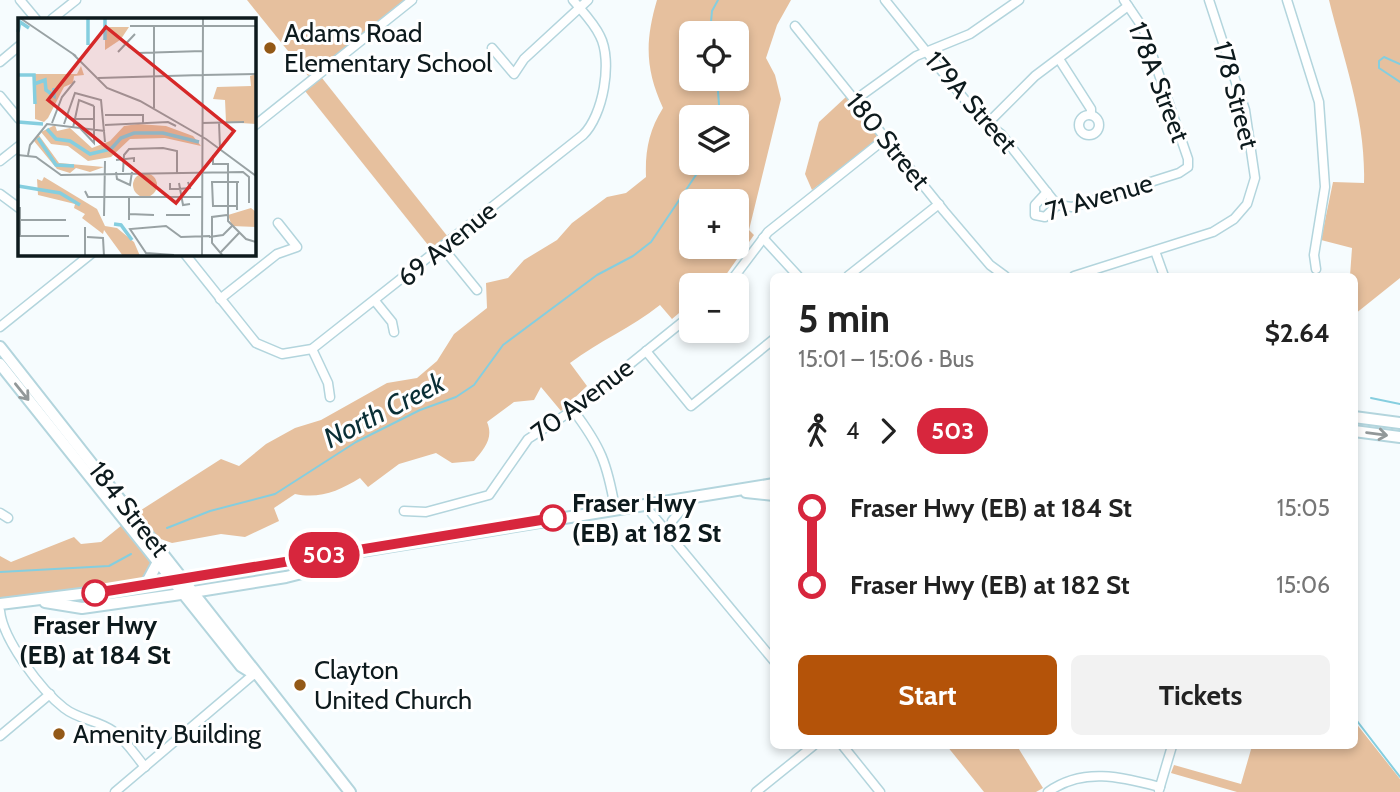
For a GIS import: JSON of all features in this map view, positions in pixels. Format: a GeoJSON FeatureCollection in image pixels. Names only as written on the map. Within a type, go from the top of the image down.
{"type":"FeatureCollection","features":[{"type":"Feature","properties":{"kind":"main road","name":"184 Street"},"geometry":{"type":"LineString","coordinates":[[0,347],[78,444],[241,666],[254,674]]}},
{"type":"Feature","properties":{"kind":"main road","name":"184 Street"},"geometry":{"type":"LineString","coordinates":[[0,364],[158,562],[179,581]]}},
{"type":"Feature","properties":{"kind":"main road"},"geometry":{"type":"LineString","coordinates":[[1358,418],[1400,423]]}},
{"type":"Feature","properties":{"kind":"main road"},"geometry":{"type":"LineString","coordinates":[[1358,432],[1400,437]]}},
{"type":"Feature","properties":{"kind":"main road"},"geometry":{"type":"LineString","coordinates":[[61,440],[78,444]]}},
{"type":"Feature","properties":{"kind":"main road"},"geometry":{"type":"LineString","coordinates":[[0,604],[179,581],[770,485]]}},
{"type":"Feature","properties":{"kind":"main road"},"geometry":{"type":"LineString","coordinates":[[729,491],[770,495]]}},
{"type":"Feature","properties":{"kind":"main road"},"geometry":{"type":"LineString","coordinates":[[35,601],[82,608],[221,588],[318,569],[351,552]]}},
{"type":"Feature","properties":{"kind":"main road"},"geometry":{"type":"LineString","coordinates":[[145,586],[158,562]]}},
{"type":"Feature","properties":{"kind":"main road"},"geometry":{"type":"LineString","coordinates":[[212,615],[214,598],[221,588]]}},
{"type":"Feature","properties":{"kind":"main road","name":"184 Street"},"geometry":{"type":"LineString","coordinates":[[188,593],[212,615],[248,659],[254,674],[350,792]]}},
{"type":"Feature","properties":{"kind":"street"},"geometry":{"type":"LineString","coordinates":[[20,0],[35,18]]}},
{"type":"Feature","properties":{"kind":"street"},"geometry":{"type":"LineString","coordinates":[[53,18],[76,0]]}},
{"type":"Feature","properties":{"kind":"street"},"geometry":{"type":"LineString","coordinates":[[256,124],[412,0]]}},
{"type":"Feature","properties":{"kind":"street"},"geometry":{"type":"LineString","coordinates":[[492,48],[514,74],[524,59],[576,4],[588,0]]}},
{"type":"Feature","properties":{"kind":"street","name":"179A Street"},"geometry":{"type":"LineString","coordinates":[[885,0],[987,124],[1001,134],[1057,205]]}},
{"type":"Feature","properties":{"kind":"street"},"geometry":{"type":"LineString","coordinates":[[855,100],[926,51],[970,34],[1019,0]]}},
{"type":"Feature","properties":{"kind":"street","name":"178 Street"},"geometry":{"type":"LineString","coordinates":[[1155,251],[1226,226],[1241,212],[1253,191],[1254,166],[1244,103],[1209,0]]}},
{"type":"Feature","properties":{"kind":"street"},"geometry":{"type":"LineString","coordinates":[[1287,0],[1320,102],[1326,168],[1314,255],[1316,269]]}},
{"type":"Feature","properties":{"kind":"street"},"geometry":{"type":"LineString","coordinates":[[987,124],[1035,76],[1126,3]]}},
{"type":"Feature","properties":{"kind":"street","name":"178A Street"},"geometry":{"type":"LineString","coordinates":[[1126,3],[1149,42],[1188,159],[1188,167]]}},
{"type":"Feature","properties":{"kind":"street","name":"69 Avenue"},"geometry":{"type":"LineString","coordinates":[[312,349],[583,135],[593,124],[601,104],[604,45],[576,4]]}},
{"type":"Feature","properties":{"kind":"street","name":"180 Street"},"geometry":{"type":"LineString","coordinates":[[795,26],[939,204],[982,255],[1002,273]]}},
{"type":"Feature","properties":{"kind":"street"},"geometry":{"type":"LineString","coordinates":[[0,62],[18,47]]}},
{"type":"Feature","properties":{"kind":"street"},"geometry":{"type":"LineString","coordinates":[[1059,58],[1091,109],[1090,115]]}},
{"type":"Feature","properties":{"kind":"street"},"geometry":{"type":"LineString","coordinates":[[0,96],[18,118]]}},
{"type":"Feature","properties":{"kind":"street"},"geometry":{"type":"LineString","coordinates":[[736,273],[763,238],[886,138]]}},
{"type":"Feature","properties":{"kind":"street"},"geometry":{"type":"LineString","coordinates":[[0,161],[18,147]]}},
{"type":"Feature","properties":{"kind":"street","name":"71 Avenue"},"geometry":{"type":"LineString","coordinates":[[1047,192],[1035,205],[1035,215],[1045,217],[1057,205],[1072,206],[1179,173],[1188,167]]}},
{"type":"Feature","properties":{"kind":"street"},"geometry":{"type":"LineString","coordinates":[[0,194],[18,207]]}},
{"type":"Feature","properties":{"kind":"street"},"geometry":{"type":"LineString","coordinates":[[852,273],[939,204]]}},
{"type":"Feature","properties":{"kind":"street"},"geometry":{"type":"LineString","coordinates":[[220,299],[277,254],[297,247],[278,223]]}},
{"type":"Feature","properties":{"kind":"street"},"geometry":{"type":"LineString","coordinates":[[763,238],[795,273]]}},
{"type":"Feature","properties":{"kind":"street"},"geometry":{"type":"LineString","coordinates":[[442,247],[477,290]]}},
{"type":"Feature","properties":{"kind":"street"},"geometry":{"type":"LineString","coordinates":[[1084,273],[1155,251],[1163,273]]}},
{"type":"Feature","properties":{"kind":"street"},"geometry":{"type":"LineString","coordinates":[[0,327],[89,256]]}},
{"type":"Feature","properties":{"kind":"street"},"geometry":{"type":"LineString","coordinates":[[187,256],[249,336],[273,352],[291,354],[312,349],[328,383],[330,397]]}},
{"type":"Feature","properties":{"kind":"street"},"geometry":{"type":"LineString","coordinates":[[375,301],[392,322],[394,332]]}},
{"type":"Feature","properties":{"kind":"street","name":"70 Avenue"},"geometry":{"type":"LineString","coordinates":[[404,511],[426,512],[489,495],[528,439],[573,410],[679,325]]}},
{"type":"Feature","properties":{"kind":"street"},"geometry":{"type":"LineString","coordinates":[[646,351],[691,406],[770,343]]}},
{"type":"Feature","properties":{"kind":"street"},"geometry":{"type":"LineString","coordinates":[[573,410],[603,454],[609,471],[615,508]]}},
{"type":"Feature","properties":{"kind":"street"},"geometry":{"type":"LineString","coordinates":[[672,535],[671,521],[692,497]]}},
{"type":"Feature","properties":{"kind":"street"},"geometry":{"type":"LineString","coordinates":[[652,514],[770,656]]}},
{"type":"Feature","properties":{"kind":"street"},"geometry":{"type":"LineString","coordinates":[[0,611],[1,624],[9,639],[50,694],[74,714],[113,731],[145,767]]}},
{"type":"Feature","properties":{"kind":"street"},"geometry":{"type":"LineString","coordinates":[[114,792],[254,674]]}},
{"type":"Feature","properties":{"kind":"street"},"geometry":{"type":"LineString","coordinates":[[0,736],[50,694]]}},
{"type":"Feature","properties":{"kind":"street"},"geometry":{"type":"LineString","coordinates":[[756,792],[809,749]]}},
{"type":"Feature","properties":{"kind":"street"},"geometry":{"type":"LineString","coordinates":[[845,749],[880,792]]}},
{"type":"Feature","properties":{"kind":"street"},"geometry":{"type":"LineString","coordinates":[[1048,792],[1072,779],[1086,776],[1106,776],[1159,789],[1171,749]]}},
{"type":"Feature","properties":{"kind":"shaded area"},"geometry":{"type":"Polygon","coordinates":[[[247,0],[404,0],[309,77],[247,0]]]}},
{"type":"Feature","properties":{"kind":"shaded area"},"geometry":{"type":"Polygon","coordinates":[[[657,0],[791,0],[777,25],[766,58],[775,75],[781,99],[749,230],[749,189],[679,189],[679,259],[737,259],[727,273],[679,273],[679,313],[672,319],[660,305],[570,363],[587,386],[561,411],[541,387],[534,400],[514,402],[487,422],[489,438],[474,461],[452,463],[436,453],[399,464],[368,487],[360,478],[329,493],[295,494],[274,508],[279,521],[245,537],[221,534],[172,543],[158,538],[138,512],[221,459],[239,466],[266,444],[295,428],[321,420],[387,383],[417,378],[437,361],[454,334],[487,308],[486,283],[508,278],[524,260],[557,240],[572,223],[607,197],[626,193],[646,177],[649,141],[663,108],[650,68],[650,29],[657,0]]]}},
{"type":"Feature","properties":{"kind":"shaded area"},"geometry":{"type":"Polygon","coordinates":[[[1329,0],[1400,0],[1400,278],[1358,312],[1358,273],[1350,273],[1352,248],[1321,240],[1333,182],[1364,183],[1358,113],[1329,0]]]}},
{"type":"Feature","properties":{"kind":"shaded area"},"geometry":{"type":"Polygon","coordinates":[[[322,78],[448,237],[432,250],[305,91],[322,78]]]}},
{"type":"Feature","properties":{"kind":"shaded area"},"geometry":{"type":"Polygon","coordinates":[[[847,96],[876,132],[877,141],[812,190],[805,174],[819,122],[847,96]]]}},
{"type":"Feature","properties":{"kind":"shaded area"},"geometry":{"type":"Polygon","coordinates":[[[122,525],[150,559],[151,568],[142,580],[0,599],[0,556],[11,562],[74,537],[81,544],[101,542],[122,525]]]}},
{"type":"Feature","properties":{"kind":"shaded area"},"geometry":{"type":"Polygon","coordinates":[[[1358,726],[1400,779],[1400,792],[1237,792],[1171,773],[1174,765],[1241,784],[1251,749],[1358,749],[1358,726]]]}},
{"type":"Feature","properties":{"kind":"shaded area"},"geometry":{"type":"Polygon","coordinates":[[[949,749],[1019,749],[1043,788],[1036,792],[984,792],[949,749]]]}},
{"type":"Feature","properties":{"kind":"waterway","name":"North Creek"},"geometry":{"type":"LineString","coordinates":[[711,21],[712,11],[718,0]]}},
{"type":"Feature","properties":{"kind":"waterway"},"geometry":{"type":"LineString","coordinates":[[1400,64],[1384,57],[1379,61],[1379,68],[1400,82]]}},
{"type":"Feature","properties":{"kind":"waterway","name":"North Creek"},"geometry":{"type":"LineString","coordinates":[[718,91],[719,105]]}},
{"type":"Feature","properties":{"kind":"waterway","name":"North Creek"},"geometry":{"type":"LineString","coordinates":[[167,528],[210,511],[275,494],[356,442],[420,410],[456,397],[474,385],[503,345],[597,275],[633,256],[651,242],[696,175]]}},
{"type":"Feature","properties":{"kind":"waterway"},"geometry":{"type":"LineString","coordinates":[[1371,398],[1400,404]]}},
{"type":"Feature","properties":{"kind":"waterway","name":"North Creek"},"geometry":{"type":"LineString","coordinates":[[0,572],[109,566],[131,554]]}},
{"type":"Feature","properties":{"kind":"waterway"},"geometry":{"type":"LineString","coordinates":[[1358,722],[1400,777]]}},
{"type":"Feature","properties":{"kind":"bus line","name":"503"},"geometry":{"type":"LineString","coordinates":[[95,593],[553,518]]}},
{"type":"Feature","properties":{"kind":"place","name":"Adams Road Elementary School"},"geometry":{"type":"Point","coordinates":[270,48]}},
{"type":"Feature","properties":{"kind":"place","name":"Fraser Hwy (EB) at 182 St"},"geometry":{"type":"Point","coordinates":[553,518]}},
{"type":"Feature","properties":{"kind":"place","name":"Fraser Hwy (EB) at 184 St"},"geometry":{"type":"Point","coordinates":[95,593]}},
{"type":"Feature","properties":{"kind":"place","name":"Clayton United Church"},"geometry":{"type":"Point","coordinates":[300,685]}},
{"type":"Feature","properties":{"kind":"place","name":"Amenity Building"},"geometry":{"type":"Point","coordinates":[59,734]}}]}
